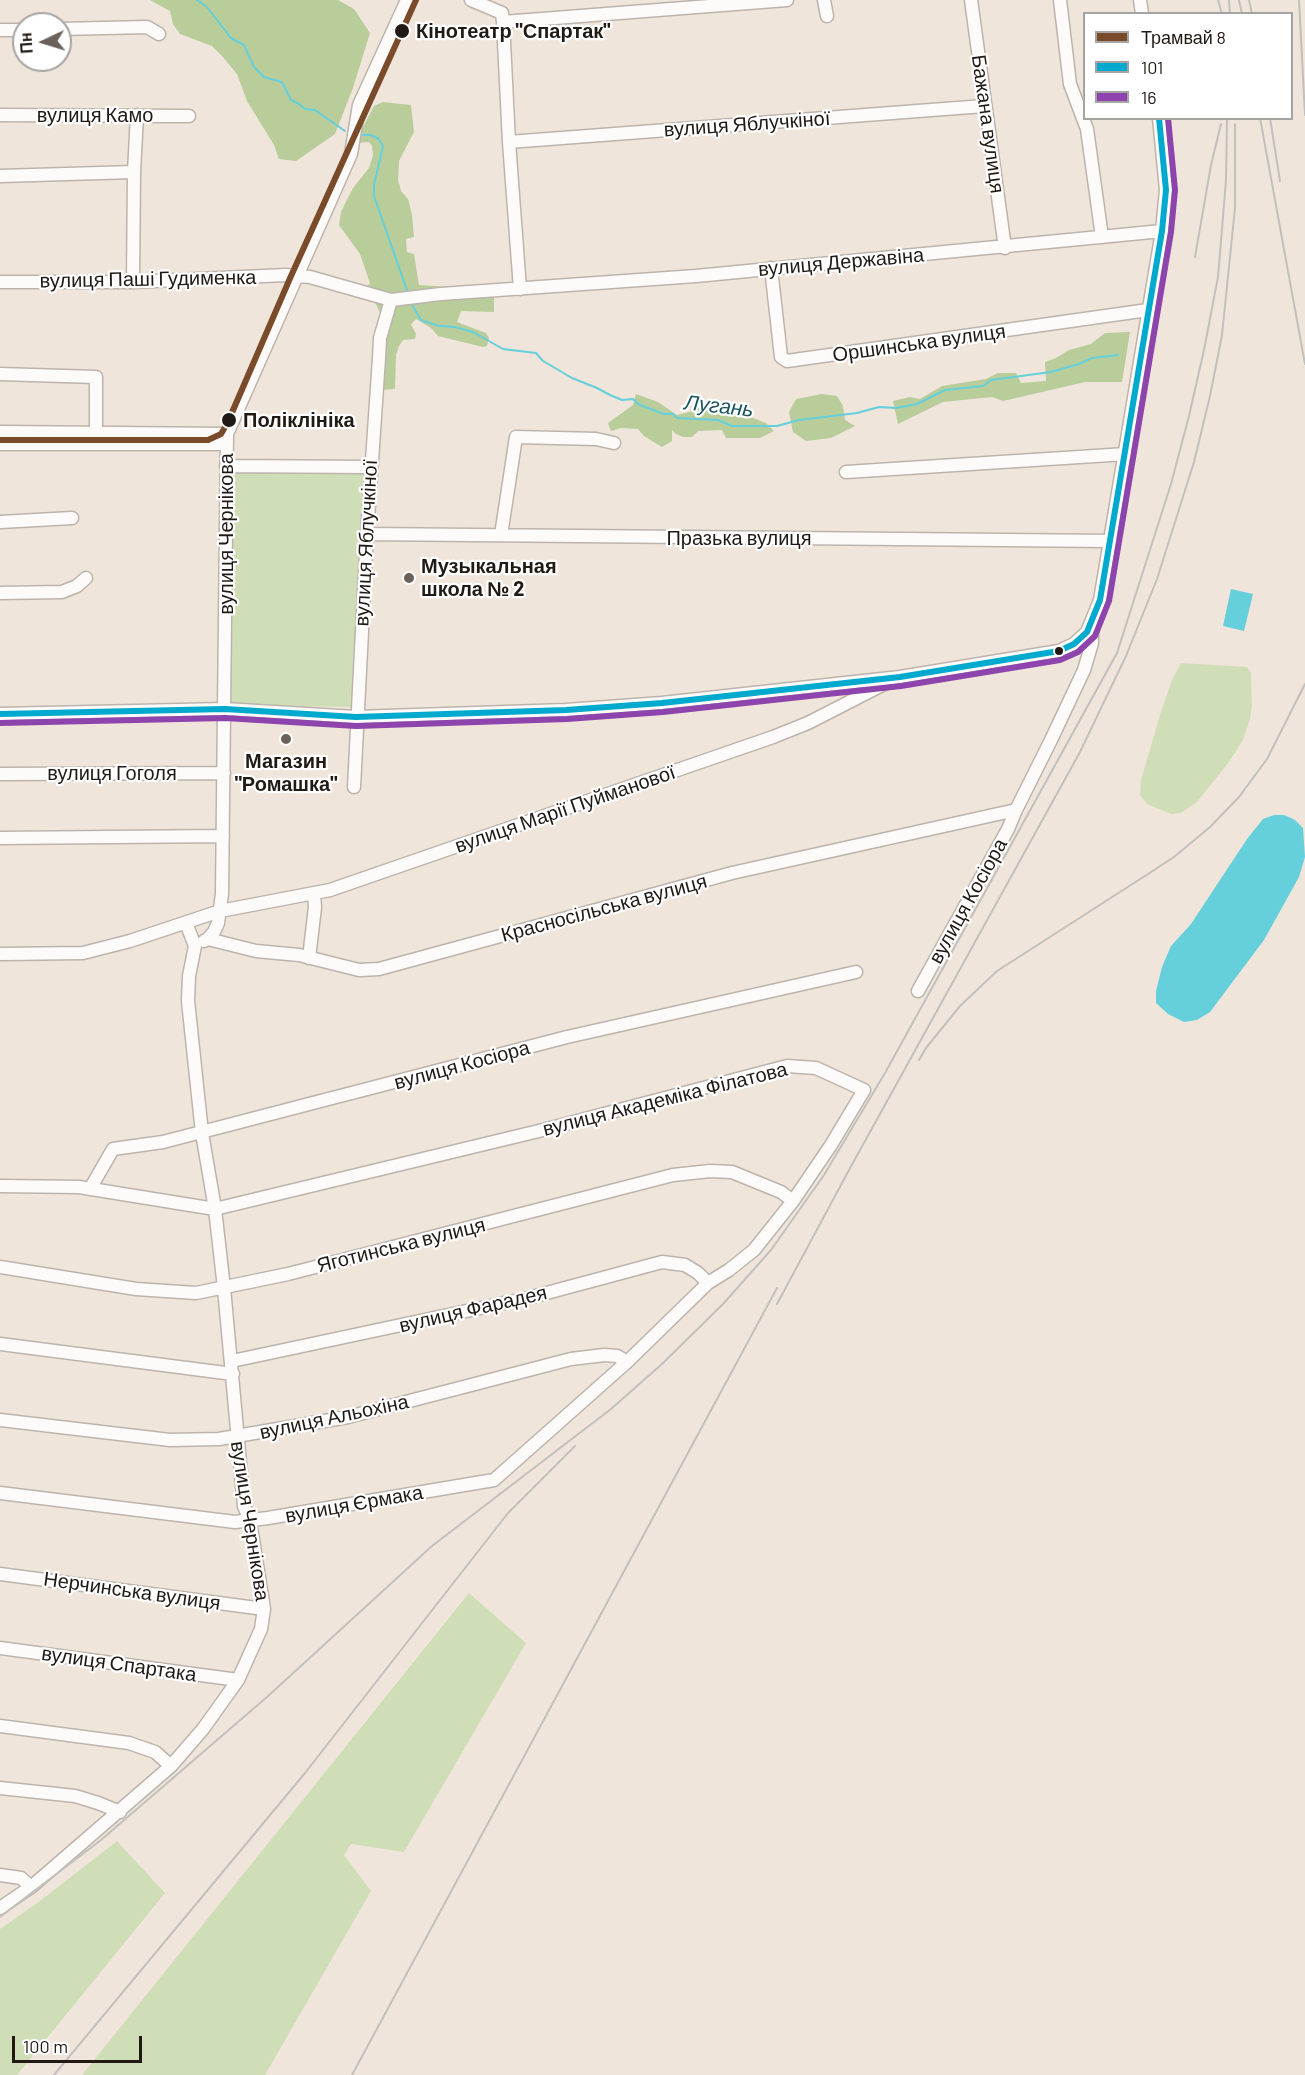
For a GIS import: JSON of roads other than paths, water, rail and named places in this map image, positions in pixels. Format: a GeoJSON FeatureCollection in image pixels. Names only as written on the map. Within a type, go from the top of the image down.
{"type":"FeatureCollection","features":[{"type":"Feature","properties":{"kind":"street"},"geometry":{"type":"LineString","coordinates":[[395,25],[399,0]]}},
{"type":"Feature","properties":{"kind":"street","name":"вулиця Чернікова"},"geometry":{"type":"LineString","coordinates":[[220,911],[225,709],[226,439],[351,154],[359,105],[407,0]]}},
{"type":"Feature","properties":{"kind":"street"},"geometry":{"type":"LineString","coordinates":[[471,0],[492,4],[502,14],[504,22],[509,142],[520,289]]}},
{"type":"Feature","properties":{"kind":"street"},"geometry":{"type":"LineString","coordinates":[[504,22],[787,0]]}},
{"type":"Feature","properties":{"kind":"street"},"geometry":{"type":"LineString","coordinates":[[824,0],[826,16]]}},
{"type":"Feature","properties":{"kind":"street","name":"Бажана вулиця"},"geometry":{"type":"LineString","coordinates":[[971,0],[1005,248]]}},
{"type":"Feature","properties":{"kind":"street"},"geometry":{"type":"LineString","coordinates":[[1060,0],[1071,84],[1083,118]]}},
{"type":"Feature","properties":{"kind":"street"},"geometry":{"type":"LineString","coordinates":[[72,29],[147,27],[159,34]]}},
{"type":"Feature","properties":{"kind":"street","name":"вулиця Яблучкіної"},"geometry":{"type":"LineString","coordinates":[[509,142],[984,105]]}},
{"type":"Feature","properties":{"kind":"street","name":"вулиця Камо"},"geometry":{"type":"LineString","coordinates":[[0,115],[189,116]]}},
{"type":"Feature","properties":{"kind":"street"},"geometry":{"type":"LineString","coordinates":[[133,282],[137,115]]}},
{"type":"Feature","properties":{"kind":"street"},"geometry":{"type":"LineString","coordinates":[[1084,120],[1102,237]]}},
{"type":"Feature","properties":{"kind":"street","name":"вулиця Косіора"},"geometry":{"type":"LineString","coordinates":[[918,991],[1008,829],[1084,670],[1092,643],[1090,628],[1100,600],[1111,541],[1162,231],[1167,190],[1159,120]]}},
{"type":"Feature","properties":{"kind":"street"},"geometry":{"type":"LineString","coordinates":[[0,176],[134,172]]}},
{"type":"Feature","properties":{"kind":"street","name":"вулиця Державіна"},"geometry":{"type":"LineString","coordinates":[[391,300],[441,294],[696,276],[1005,248],[1162,231]]}},
{"type":"Feature","properties":{"kind":"street","name":"Оршинська вулиця"},"geometry":{"type":"LineString","coordinates":[[771,268],[781,357],[788,361],[1148,310]]}},
{"type":"Feature","properties":{"kind":"street","name":"вулиця Паші Гудименка"},"geometry":{"type":"LineString","coordinates":[[0,282],[133,282],[296,276],[391,300]]}},
{"type":"Feature","properties":{"kind":"street","name":"вулиця Яблучкіної"},"geometry":{"type":"LineString","coordinates":[[354,787],[356,717],[380,338],[391,300]]}},
{"type":"Feature","properties":{"kind":"street"},"geometry":{"type":"LineString","coordinates":[[0,374],[96,377],[96,438]]}},
{"type":"Feature","properties":{"kind":"street"},"geometry":{"type":"LineString","coordinates":[[0,432],[96,438],[226,439]]}},
{"type":"Feature","properties":{"kind":"street"},"geometry":{"type":"LineString","coordinates":[[501,535],[516,437],[596,439],[614,443]]}},
{"type":"Feature","properties":{"kind":"street"},"geometry":{"type":"LineString","coordinates":[[0,444],[96,438]]}},
{"type":"Feature","properties":{"kind":"street"},"geometry":{"type":"LineString","coordinates":[[846,472],[1125,454]]}},
{"type":"Feature","properties":{"kind":"street"},"geometry":{"type":"LineString","coordinates":[[226,466],[371,467]]}},
{"type":"Feature","properties":{"kind":"street"},"geometry":{"type":"LineString","coordinates":[[0,522],[72,518]]}},
{"type":"Feature","properties":{"kind":"street","name":"Празька вулиця"},"geometry":{"type":"LineString","coordinates":[[367,534],[1111,541]]}},
{"type":"Feature","properties":{"kind":"street"},"geometry":{"type":"LineString","coordinates":[[0,592],[62,592],[77,586],[86,578]]}},
{"type":"Feature","properties":{"kind":"street"},"geometry":{"type":"LineString","coordinates":[[0,714],[225,709],[356,717],[566,710],[662,703],[900,676],[1059,651],[1074,644],[1090,628]]}},
{"type":"Feature","properties":{"kind":"street","name":"вулиця Марії Пуйманової"},"geometry":{"type":"LineString","coordinates":[[220,911],[314,894],[353,882],[773,737],[808,723],[900,676]]}},
{"type":"Feature","properties":{"kind":"street","name":"вулиця Гоголя"},"geometry":{"type":"LineString","coordinates":[[0,774],[224,773]]}},
{"type":"Feature","properties":{"kind":"street","name":"Красносільська вулиця"},"geometry":{"type":"LineString","coordinates":[[208,939],[256,951],[309,958],[359,970],[379,969],[732,873],[1016,810]]}},
{"type":"Feature","properties":{"kind":"street"},"geometry":{"type":"LineString","coordinates":[[0,838],[223,836]]}},
{"type":"Feature","properties":{"kind":"street"},"geometry":{"type":"LineString","coordinates":[[309,958],[315,907],[314,894]]}},
{"type":"Feature","properties":{"kind":"street"},"geometry":{"type":"LineString","coordinates":[[186,923],[195,946],[208,939],[214,932],[220,911]]}},
{"type":"Feature","properties":{"kind":"street"},"geometry":{"type":"LineString","coordinates":[[0,954],[83,953],[220,911]]}},
{"type":"Feature","properties":{"kind":"street","name":"вулиця Чернікова"},"geometry":{"type":"LineString","coordinates":[[0,1908],[31,1887],[171,1766],[203,1729],[238,1680],[261,1629],[264,1609],[250,1521],[244,1506],[224,1288],[215,1209],[202,1132],[188,1001],[189,976],[195,946]]}},
{"type":"Feature","properties":{"kind":"street","name":"вулиця Косіора"},"geometry":{"type":"LineString","coordinates":[[90,1189],[113,1149],[144,1146],[567,1037],[856,972]]}},
{"type":"Feature","properties":{"kind":"street","name":"вулиця Академіка Філатова"},"geometry":{"type":"LineString","coordinates":[[215,1209],[543,1130],[787,1066],[816,1068],[864,1090],[831,1145],[793,1201],[753,1250],[729,1270],[708,1283],[627,1362]]}},
{"type":"Feature","properties":{"kind":"street","name":"Яготинська вулиця"},"geometry":{"type":"LineString","coordinates":[[0,1267],[152,1290],[196,1293],[299,1271],[673,1175],[710,1171],[732,1172],[781,1192],[793,1201]]}},
{"type":"Feature","properties":{"kind":"street"},"geometry":{"type":"LineString","coordinates":[[0,1186],[90,1189],[215,1209]]}},
{"type":"Feature","properties":{"kind":"street","name":"вулиця Фарадея"},"geometry":{"type":"LineString","coordinates":[[0,1344],[232,1368],[528,1298],[662,1263],[685,1265],[708,1283]]}},
{"type":"Feature","properties":{"kind":"street","name":"вулиця Альохіна"},"geometry":{"type":"LineString","coordinates":[[0,1420],[170,1440],[236,1437],[348,1417],[571,1359],[604,1355],[617,1356],[627,1362]]}},
{"type":"Feature","properties":{"kind":"street","name":"вулиця Єрмака"},"geometry":{"type":"LineString","coordinates":[[0,1493],[220,1521],[250,1521],[494,1480],[627,1362]]}},
{"type":"Feature","properties":{"kind":"street","name":"Нерчинська вулиця"},"geometry":{"type":"LineString","coordinates":[[0,1574],[264,1609]]}},
{"type":"Feature","properties":{"kind":"street","name":"вулиця Спартака"},"geometry":{"type":"LineString","coordinates":[[0,1648],[238,1680]]}},
{"type":"Feature","properties":{"kind":"street"},"geometry":{"type":"LineString","coordinates":[[0,1726],[129,1743],[155,1752],[171,1766]]}},
{"type":"Feature","properties":{"kind":"street"},"geometry":{"type":"LineString","coordinates":[[0,1788],[75,1796],[120,1812]]}},
{"type":"Feature","properties":{"kind":"street"},"geometry":{"type":"LineString","coordinates":[[0,1875],[21,1878],[31,1887]]}},
{"type":"Feature","properties":{"kind":"water"},"geometry":{"type":"Polygon","coordinates":[[[1231,589],[1253,594],[1244,631],[1223,626],[1231,589]]]}},
{"type":"Feature","properties":{"kind":"water"},"geometry":{"type":"Polygon","coordinates":[[[1274,815],[1284,815],[1295,820],[1303,828],[1305,857],[1299,877],[1264,940],[1210,1012],[1197,1020],[1184,1022],[1168,1014],[1156,1003],[1156,991],[1162,967],[1171,946],[1191,924],[1247,839],[1263,819],[1274,815]]]}},
{"type":"Feature","properties":{"kind":"waterway","name":"Лугань"},"geometry":{"type":"LineString","coordinates":[[197,0],[207,7],[231,38],[244,45],[254,67],[264,77],[282,82],[291,100],[305,109],[315,110],[345,131]]}},
{"type":"Feature","properties":{"kind":"waterway","name":"Лугань"},"geometry":{"type":"LineString","coordinates":[[363,135],[378,138],[383,146],[374,185],[374,196],[408,293]]}},
{"type":"Feature","properties":{"kind":"waterway","name":"Лугань"},"geometry":{"type":"LineString","coordinates":[[411,303],[421,320],[473,332],[503,349],[536,353],[543,361],[572,378],[622,400],[633,399],[638,404],[664,414],[673,414],[677,418],[718,420],[732,426],[777,426],[799,420],[857,413],[879,407],[896,408],[917,404],[945,390],[983,386],[991,380],[1051,372],[1092,358],[1118,355]]}},
{"type":"Feature","properties":{"kind":"railway"},"geometry":{"type":"LineString","coordinates":[[1218,0],[1221,12]]}},
{"type":"Feature","properties":{"kind":"railway"},"geometry":{"type":"LineString","coordinates":[[1229,0],[1230,12]]}},
{"type":"Feature","properties":{"kind":"railway"},"geometry":{"type":"LineString","coordinates":[[1239,0],[1242,12]]}},
{"type":"Feature","properties":{"kind":"railway"},"geometry":{"type":"LineString","coordinates":[[1249,0],[1252,12]]}},
{"type":"Feature","properties":{"kind":"railway"},"geometry":{"type":"LineString","coordinates":[[1299,0],[1305,115]]}},
{"type":"Feature","properties":{"kind":"railway"},"geometry":{"type":"LineString","coordinates":[[0,1917],[101,1840],[267,1697],[432,1546],[611,1409],[662,1364],[723,1304],[771,1250],[824,1175],[885,1073],[1117,653],[1171,484],[1204,350],[1218,277],[1226,180],[1227,120]]}},
{"type":"Feature","properties":{"kind":"railway"},"geometry":{"type":"LineString","coordinates":[[1260,120],[1305,364]]}},
{"type":"Feature","properties":{"kind":"railway"},"geometry":{"type":"LineString","coordinates":[[1270,120],[1280,181]]}},
{"type":"Feature","properties":{"kind":"railway"},"geometry":{"type":"LineString","coordinates":[[1195,257],[1211,165],[1221,124]]}},
{"type":"Feature","properties":{"kind":"railway"},"geometry":{"type":"LineString","coordinates":[[777,1304],[1080,752],[1126,656],[1157,579],[1194,462],[1222,335],[1235,208],[1235,124]]}},
{"type":"Feature","properties":{"kind":"railway"},"geometry":{"type":"LineString","coordinates":[[919,1060],[960,1006],[997,971],[1174,857],[1210,827],[1239,797],[1267,759],[1305,684]]}},
{"type":"Feature","properties":{"kind":"railway"},"geometry":{"type":"LineString","coordinates":[[352,2075],[777,1288]]}},
{"type":"Feature","properties":{"kind":"railway"},"geometry":{"type":"LineString","coordinates":[[54,2075],[305,1773],[508,1513],[575,1446]]}},
{"type":"Feature","properties":{"kind":"tram line","name":"8"},"geometry":{"type":"LineString","coordinates":[[0,440],[208,440],[221,434],[416,0]]}},
{"type":"Feature","properties":{"kind":"place","name":"Кінотеатр \"Спартак\""},"geometry":{"type":"Point","coordinates":[402,31]}},
{"type":"Feature","properties":{"kind":"place","name":"Поліклініка"},"geometry":{"type":"Point","coordinates":[229,420]}},
{"type":"Feature","properties":{"kind":"place","name":"Музыкальная школа № 2"},"geometry":{"type":"Point","coordinates":[409,578]}},
{"type":"Feature","properties":{"kind":"place","name":"Магазин \"Ромашка\""},"geometry":{"type":"Point","coordinates":[286,739]}}]}
